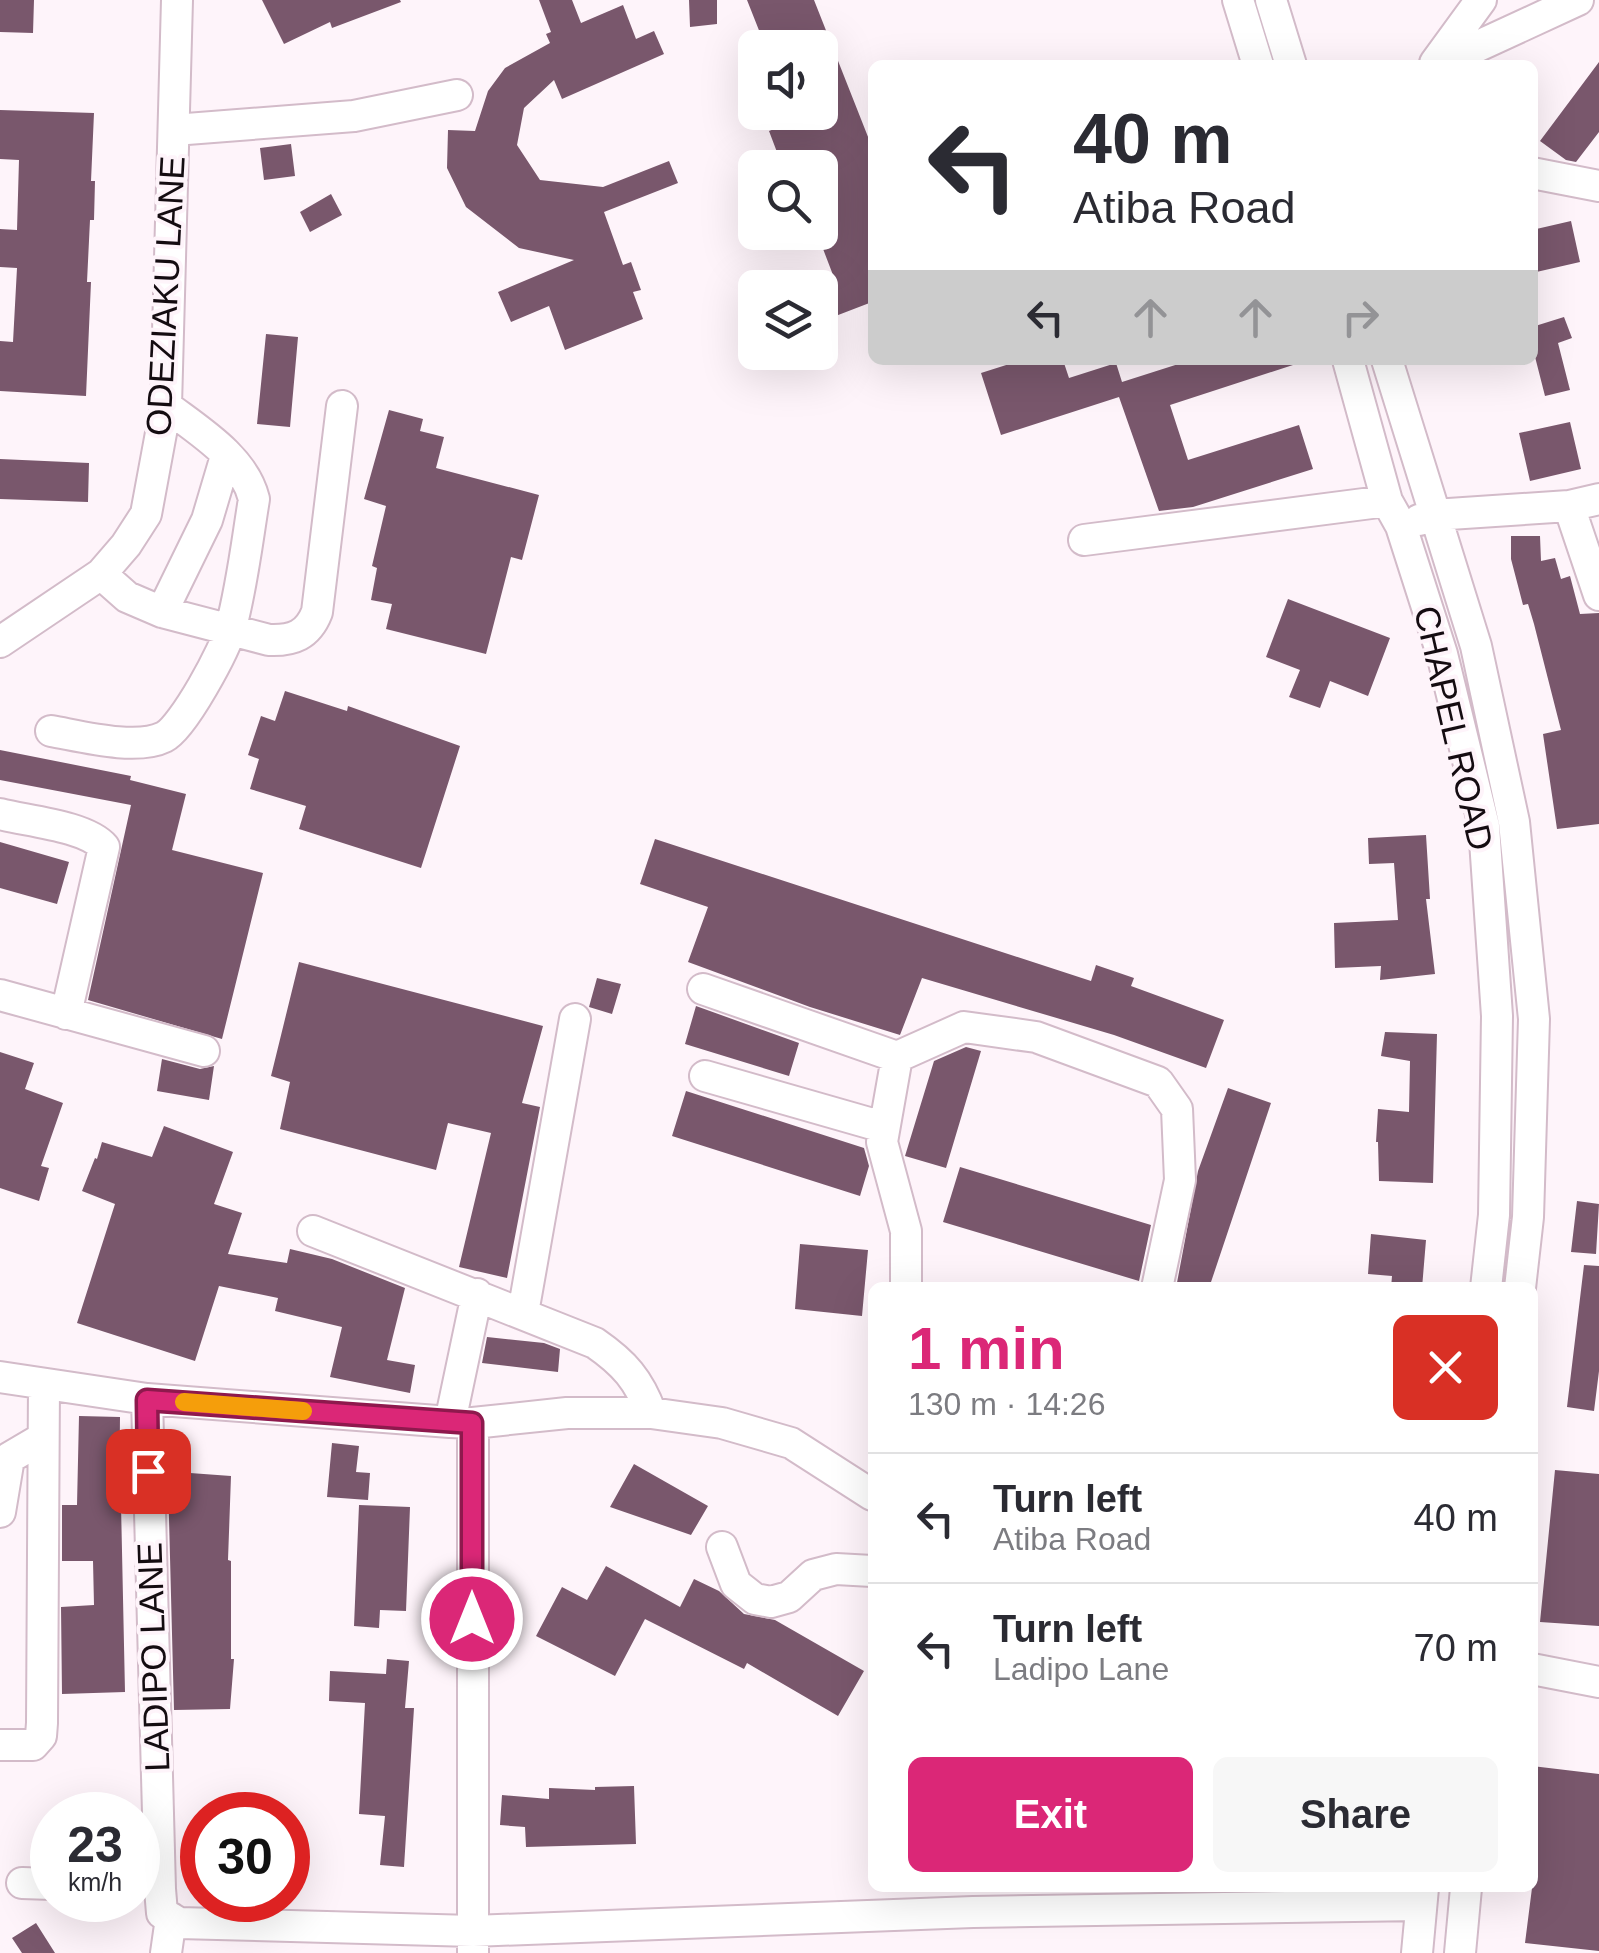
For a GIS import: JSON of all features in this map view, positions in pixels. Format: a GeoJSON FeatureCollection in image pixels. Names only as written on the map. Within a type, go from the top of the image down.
{"type":"FeatureCollection","features":[{"type":"Feature","properties":{"kind":"street","name":"ODEZIAKU LANE"},"geometry":{"type":"LineString","coordinates":[[0,642],[101,574],[146,514],[166,406],[177,0]]}},
{"type":"Feature","properties":{"kind":"street"},"geometry":{"type":"LineString","coordinates":[[1238,0],[1256,60]]}},
{"type":"Feature","properties":{"kind":"street"},"geometry":{"type":"LineString","coordinates":[[1271,0],[1289,60]]}},
{"type":"Feature","properties":{"kind":"street"},"geometry":{"type":"LineString","coordinates":[[1439,60],[1481,0]]}},
{"type":"Feature","properties":{"kind":"street"},"geometry":{"type":"LineString","coordinates":[[1446,60],[1578,0]]}},
{"type":"Feature","properties":{"kind":"street"},"geometry":{"type":"LineString","coordinates":[[174,130],[354,116],[457,95]]}},
{"type":"Feature","properties":{"kind":"street"},"geometry":{"type":"LineString","coordinates":[[1538,174],[1599,186]]}},
{"type":"Feature","properties":{"kind":"street","name":"CHAPEL ROAD"},"geometry":{"type":"LineString","coordinates":[[1350,365],[1442,654],[1484,826],[1497,1016],[1494,1215],[1487,1282]]}},
{"type":"Feature","properties":{"kind":"street","name":"CHAPEL ROAD"},"geometry":{"type":"LineString","coordinates":[[1389,365],[1476,646],[1514,822],[1534,1019],[1528,1218],[1521,1282]]}},
{"type":"Feature","properties":{"kind":"street"},"geometry":{"type":"LineString","coordinates":[[51,730],[136,742],[166,737],[189,711],[231,631],[254,499],[244,474],[211,440],[166,406]]}},
{"type":"Feature","properties":{"kind":"street"},"geometry":{"type":"LineString","coordinates":[[101,574],[127,597],[162,612],[285,641],[300,636],[311,626],[316,612],[342,406]]}},
{"type":"Feature","properties":{"kind":"street"},"geometry":{"type":"LineString","coordinates":[[162,612],[207,520],[226,456]]}},
{"type":"Feature","properties":{"kind":"street"},"geometry":{"type":"LineString","coordinates":[[1084,540],[1394,513],[1434,515],[1569,506],[1599,498]]}},
{"type":"Feature","properties":{"kind":"street"},"geometry":{"type":"LineString","coordinates":[[1569,506],[1599,595]]}},
{"type":"Feature","properties":{"kind":"street"},"geometry":{"type":"LineString","coordinates":[[0,814],[83,833],[104,847],[66,1014]]}},
{"type":"Feature","properties":{"kind":"street"},"geometry":{"type":"LineString","coordinates":[[703,989],[896,1057],[964,1027],[1036,1037],[1158,1082],[1177,1109],[1180,1180],[1158,1282]]}},
{"type":"Feature","properties":{"kind":"street"},"geometry":{"type":"LineString","coordinates":[[0,994],[204,1051]]}},
{"type":"Feature","properties":{"kind":"street"},"geometry":{"type":"LineString","coordinates":[[523,1313],[576,1019]]}},
{"type":"Feature","properties":{"kind":"street"},"geometry":{"type":"LineString","coordinates":[[896,1057],[883,1127],[884,1154],[906,1231],[906,1282]]}},
{"type":"Feature","properties":{"kind":"street"},"geometry":{"type":"LineString","coordinates":[[705,1076],[883,1127]]}},
{"type":"Feature","properties":{"kind":"street"},"geometry":{"type":"LineString","coordinates":[[313,1230],[583,1337],[624,1363],[641,1385],[651,1413]]}},
{"type":"Feature","properties":{"kind":"street"},"geometry":{"type":"LineString","coordinates":[[472,1942],[461,1423],[476,1294]]}},
{"type":"Feature","properties":{"kind":"street"},"geometry":{"type":"LineString","coordinates":[[0,1377],[147,1400],[461,1423],[567,1413],[651,1413],[722,1423],[791,1443],[868,1491]]}},
{"type":"Feature","properties":{"kind":"street"},"geometry":{"type":"LineString","coordinates":[[0,1745],[33,1745],[41,1736],[44,1384]]}},
{"type":"Feature","properties":{"kind":"street","name":"LADIPO LANE"},"geometry":{"type":"LineString","coordinates":[[147,1400],[149,1792]]}},
{"type":"Feature","properties":{"kind":"street"},"geometry":{"type":"LineString","coordinates":[[0,1512],[9,1458],[43,1438]]}},
{"type":"Feature","properties":{"kind":"street"},"geometry":{"type":"LineString","coordinates":[[722,1546],[736,1584],[755,1599],[772,1602],[789,1597],[813,1575],[836,1569],[868,1571]]}},
{"type":"Feature","properties":{"kind":"street"},"geometry":{"type":"LineString","coordinates":[[1538,1671],[1585,1680]]}},
{"type":"Feature","properties":{"kind":"street"},"geometry":{"type":"LineString","coordinates":[[1538,1686],[1585,1680]]}},
{"type":"Feature","properties":{"kind":"street"},"geometry":{"type":"LineString","coordinates":[[1460,1953],[1466,1892]]}},
{"type":"Feature","properties":{"kind":"street"},"geometry":{"type":"LineString","coordinates":[[166,1953],[172,1918],[179,1923],[472,1942],[973,1912],[1422,1896],[1417,1953]]}},
{"type":"Feature","properties":{"kind":"street","name":"LADIPO LANE"},"geometry":{"type":"LineString","coordinates":[[160,1909],[172,1918]]}},
{"type":"Feature","properties":{"kind":"building"},"geometry":{"type":"Polygon","coordinates":[[[0,0],[34,0],[33,33],[0,32],[0,0]]]}},
{"type":"Feature","properties":{"kind":"building"},"geometry":{"type":"Polygon","coordinates":[[[262,0],[401,2],[332,28],[330,22],[284,44],[262,0]]]}},
{"type":"Feature","properties":{"kind":"building"},"geometry":{"type":"Polygon","coordinates":[[[539,0],[572,0],[581,23],[623,5],[636,39],[654,31],[664,54],[562,99],[554,80],[524,108],[517,145],[540,180],[603,187],[669,161],[678,183],[604,212],[623,265],[631,262],[641,290],[633,292],[643,319],[565,350],[549,306],[511,322],[498,292],[574,260],[519,248],[466,207],[447,168],[448,130],[475,131],[488,91],[505,68],[550,43],[546,34],[551,32],[539,0]]]}},
{"type":"Feature","properties":{"kind":"building"},"geometry":{"type":"Polygon","coordinates":[[[689,0],[717,0],[717,24],[690,27],[689,0]]]}},
{"type":"Feature","properties":{"kind":"building"},"geometry":{"type":"Polygon","coordinates":[[[747,0],[814,0],[826,30],[759,30],[747,0]]]}},
{"type":"Feature","properties":{"kind":"building"},"geometry":{"type":"Polygon","coordinates":[[[838,61],[868,137],[868,304],[838,315],[838,270],[831,270],[823,250],[838,250],[838,150],[776,150],[769,131],[838,130],[838,61]]]}},
{"type":"Feature","properties":{"kind":"building"},"geometry":{"type":"Polygon","coordinates":[[[1599,62],[1599,132],[1576,162],[1566,160],[1540,141],[1599,62]]]}},
{"type":"Feature","properties":{"kind":"building"},"geometry":{"type":"Polygon","coordinates":[[[0,110],[94,113],[94,220],[90,220],[87,282],[91,282],[86,396],[0,391],[0,341],[13,342],[17,268],[0,267],[0,229],[17,230],[19,160],[0,159],[0,110]]]}},
{"type":"Feature","properties":{"kind":"building"},"geometry":{"type":"Polygon","coordinates":[[[291,144],[295,176],[264,180],[260,148],[291,144]]]}},
{"type":"Feature","properties":{"kind":"building"},"geometry":{"type":"Polygon","coordinates":[[[331,194],[342,215],[310,232],[300,212],[331,194]]]}},
{"type":"Feature","properties":{"kind":"building"},"geometry":{"type":"Polygon","coordinates":[[[1571,221],[1580,262],[1538,272],[1538,229],[1571,221]]]}},
{"type":"Feature","properties":{"kind":"building"},"geometry":{"type":"Polygon","coordinates":[[[1564,317],[1572,338],[1558,343],[1570,390],[1545,396],[1537,365],[1538,325],[1564,317]]]}},
{"type":"Feature","properties":{"kind":"building"},"geometry":{"type":"Polygon","coordinates":[[[266,334],[298,337],[290,427],[257,424],[266,334]]]}},
{"type":"Feature","properties":{"kind":"building"},"geometry":{"type":"Polygon","coordinates":[[[1006,365],[1065,365],[1069,378],[1117,365],[1122,382],[1175,365],[1293,365],[1170,405],[1188,460],[1299,425],[1313,469],[1193,507],[1159,511],[1119,397],[1001,435],[981,373],[1006,365]]]}},
{"type":"Feature","properties":{"kind":"building"},"geometry":{"type":"Polygon","coordinates":[[[389,410],[423,419],[420,431],[444,437],[436,468],[539,495],[522,560],[511,557],[486,654],[386,629],[392,604],[371,600],[377,568],[372,566],[386,506],[364,499],[389,410]]]}},
{"type":"Feature","properties":{"kind":"building"},"geometry":{"type":"Polygon","coordinates":[[[1570,422],[1581,469],[1530,481],[1519,433],[1570,422]]]}},
{"type":"Feature","properties":{"kind":"building"},"geometry":{"type":"Polygon","coordinates":[[[0,459],[89,463],[88,502],[0,499],[0,459]]]}},
{"type":"Feature","properties":{"kind":"building"},"geometry":{"type":"Polygon","coordinates":[[[1511,536],[1540,536],[1541,561],[1555,558],[1561,579],[1570,576],[1580,614],[1599,613],[1599,824],[1557,829],[1543,734],[1561,730],[1534,624],[1528,604],[1523,605],[1511,559],[1511,536]]]}},
{"type":"Feature","properties":{"kind":"building"},"geometry":{"type":"Polygon","coordinates":[[[1288,599],[1390,638],[1368,696],[1330,681],[1320,708],[1289,697],[1300,670],[1266,657],[1288,599]]]}},
{"type":"Feature","properties":{"kind":"building"},"geometry":{"type":"Polygon","coordinates":[[[285,691],[347,711],[348,706],[460,746],[421,868],[299,829],[306,806],[250,789],[259,759],[248,755],[261,716],[275,721],[285,691]]]}},
{"type":"Feature","properties":{"kind":"building"},"geometry":{"type":"Polygon","coordinates":[[[0,750],[131,776],[130,780],[186,794],[172,850],[263,873],[222,1039],[88,1000],[131,805],[0,780],[0,750]]]}},
{"type":"Feature","properties":{"kind":"building"},"geometry":{"type":"Polygon","coordinates":[[[1426,835],[1430,899],[1426,899],[1435,974],[1380,980],[1381,966],[1335,968],[1334,923],[1398,920],[1394,863],[1369,864],[1368,838],[1426,835]]]}},
{"type":"Feature","properties":{"kind":"building"},"geometry":{"type":"Polygon","coordinates":[[[655,839],[1091,981],[1096,965],[1134,978],[1131,986],[1224,1020],[1206,1068],[1114,1035],[922,978],[900,1035],[810,1007],[688,962],[708,907],[640,884],[655,839]]]}},
{"type":"Feature","properties":{"kind":"building"},"geometry":{"type":"Polygon","coordinates":[[[0,842],[69,862],[57,904],[0,888],[0,842]]]}},
{"type":"Feature","properties":{"kind":"building"},"geometry":{"type":"Polygon","coordinates":[[[299,962],[543,1026],[522,1103],[540,1107],[507,1278],[459,1267],[491,1133],[448,1123],[436,1170],[280,1129],[290,1082],[271,1076],[299,962]]]}},
{"type":"Feature","properties":{"kind":"building"},"geometry":{"type":"Polygon","coordinates":[[[597,978],[621,984],[612,1014],[589,1007],[597,978]]]}},
{"type":"Feature","properties":{"kind":"building"},"geometry":{"type":"Polygon","coordinates":[[[696,1006],[799,1043],[789,1076],[685,1044],[696,1006]]]}},
{"type":"Feature","properties":{"kind":"building"},"geometry":{"type":"Polygon","coordinates":[[[1385,1032],[1437,1034],[1433,1183],[1379,1181],[1378,1109],[1409,1112],[1410,1061],[1381,1056],[1385,1032]]]}},
{"type":"Feature","properties":{"kind":"building"},"geometry":{"type":"Polygon","coordinates":[[[966,1047],[981,1051],[946,1168],[905,1156],[934,1061],[966,1047]]]}},
{"type":"Feature","properties":{"kind":"building"},"geometry":{"type":"Polygon","coordinates":[[[0,1052],[34,1063],[25,1089],[63,1103],[41,1166],[49,1168],[39,1201],[0,1188],[0,1052]]]}},
{"type":"Feature","properties":{"kind":"building"},"geometry":{"type":"Polygon","coordinates":[[[162,1059],[200,1069],[214,1066],[209,1100],[157,1091],[162,1059]]]}},
{"type":"Feature","properties":{"kind":"building"},"geometry":{"type":"Polygon","coordinates":[[[1228,1088],[1271,1103],[1211,1282],[1177,1282],[1198,1171],[1228,1088]]]}},
{"type":"Feature","properties":{"kind":"building"},"geometry":{"type":"Polygon","coordinates":[[[686,1091],[864,1148],[869,1166],[860,1196],[672,1136],[686,1091]]]}},
{"type":"Feature","properties":{"kind":"building"},"geometry":{"type":"Polygon","coordinates":[[[164,1126],[233,1152],[214,1204],[242,1213],[228,1254],[287,1263],[290,1249],[332,1259],[405,1288],[387,1360],[415,1365],[410,1393],[330,1377],[342,1327],[275,1311],[278,1298],[219,1286],[195,1361],[77,1323],[115,1204],[82,1191],[102,1142],[152,1157],[164,1126]]]}},
{"type":"Feature","properties":{"kind":"building"},"geometry":{"type":"Polygon","coordinates":[[[960,1167],[1151,1225],[1139,1281],[943,1222],[960,1167]]]}},
{"type":"Feature","properties":{"kind":"building"},"geometry":{"type":"Polygon","coordinates":[[[1577,1201],[1599,1204],[1596,1254],[1571,1252],[1577,1201]]]}},
{"type":"Feature","properties":{"kind":"building"},"geometry":{"type":"Polygon","coordinates":[[[1371,1234],[1426,1240],[1422,1282],[1392,1282],[1392,1276],[1368,1274],[1371,1234]]]}},
{"type":"Feature","properties":{"kind":"building"},"geometry":{"type":"Polygon","coordinates":[[[800,1244],[868,1250],[862,1316],[795,1309],[800,1244]]]}},
{"type":"Feature","properties":{"kind":"building"},"geometry":{"type":"Polygon","coordinates":[[[1584,1265],[1599,1266],[1599,1371],[1594,1411],[1567,1407],[1584,1265]]]}},
{"type":"Feature","properties":{"kind":"building"},"geometry":{"type":"Polygon","coordinates":[[[487,1337],[544,1343],[560,1349],[558,1372],[482,1363],[487,1337]]]}},
{"type":"Feature","properties":{"kind":"building"},"geometry":{"type":"Polygon","coordinates":[[[79,1416],[120,1417],[125,1692],[62,1694],[61,1607],[94,1605],[93,1561],[62,1561],[62,1505],[77,1505],[79,1416]]]}},
{"type":"Feature","properties":{"kind":"building"},"geometry":{"type":"Polygon","coordinates":[[[332,1443],[359,1446],[356,1472],[370,1473],[368,1500],[327,1497],[332,1443]]]}},
{"type":"Feature","properties":{"kind":"building"},"geometry":{"type":"Polygon","coordinates":[[[634,1464],[708,1506],[691,1535],[610,1507],[634,1464]]]}},
{"type":"Feature","properties":{"kind":"building"},"geometry":{"type":"Polygon","coordinates":[[[1555,1470],[1599,1474],[1599,1626],[1540,1622],[1555,1470]]]}},
{"type":"Feature","properties":{"kind":"building"},"geometry":{"type":"Polygon","coordinates":[[[190,1473],[231,1476],[228,1560],[234,1659],[230,1709],[174,1710],[168,1480],[189,1480],[190,1473]]]}},
{"type":"Feature","properties":{"kind":"building"},"geometry":{"type":"Polygon","coordinates":[[[359,1505],[410,1507],[406,1611],[380,1610],[379,1628],[354,1626],[359,1505]]]}},
{"type":"Feature","properties":{"kind":"building"},"geometry":{"type":"Polygon","coordinates":[[[606,1566],[680,1607],[694,1579],[719,1591],[744,1614],[775,1620],[864,1671],[838,1716],[747,1663],[744,1669],[645,1619],[615,1676],[536,1636],[562,1587],[587,1600],[606,1566]]]}},
{"type":"Feature","properties":{"kind":"building"},"geometry":{"type":"Polygon","coordinates":[[[387,1659],[409,1661],[405,1708],[414,1708],[404,1867],[380,1865],[385,1816],[359,1814],[365,1703],[329,1701],[330,1671],[386,1674],[387,1659]]]}},
{"type":"Feature","properties":{"kind":"building"},"geometry":{"type":"Polygon","coordinates":[[[1538,1767],[1599,1774],[1599,1951],[1525,1943],[1531,1892],[1538,1892],[1538,1767]]]}},
{"type":"Feature","properties":{"kind":"building"},"geometry":{"type":"Polygon","coordinates":[[[634,1786],[636,1844],[526,1847],[525,1827],[500,1825],[502,1795],[549,1799],[549,1788],[595,1790],[634,1786]]]}},
{"type":"Feature","properties":{"kind":"building"},"geometry":{"type":"Polygon","coordinates":[[[36,1923],[55,1953],[22,1953],[12,1938],[36,1923]]]}},
{"type":"Feature","properties":{"kind":"slow traffic"},"geometry":{"type":"LineString","coordinates":[[184,1402],[303,1411]]}},
{"type":"Feature","properties":{"kind":"route"},"geometry":{"type":"LineString","coordinates":[[148,1471],[147,1400],[472,1423],[472,1619]]}}]}
